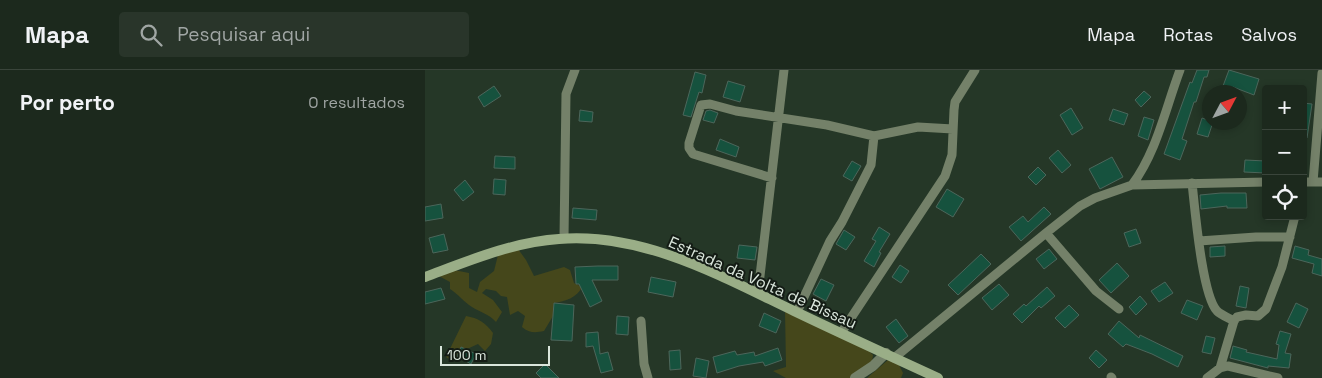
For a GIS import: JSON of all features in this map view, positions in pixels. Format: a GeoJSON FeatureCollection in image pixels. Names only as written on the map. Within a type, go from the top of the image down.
{"type":"FeatureCollection","features":[{"type":"Feature","properties":{"kind":"main road","name":"Estrada da Volta de Bissau"},"geometry":{"type":"LineString","coordinates":[[425,277],[483,255],[527,244],[564,238],[619,241],[660,252],[708,270],[938,378]]}},
{"type":"Feature","properties":{"kind":"street"},"geometry":{"type":"LineString","coordinates":[[564,238],[566,94],[575,70]]}},
{"type":"Feature","properties":{"kind":"street"},"geometry":{"type":"LineString","coordinates":[[758,293],[784,70]]}},
{"type":"Feature","properties":{"kind":"street"},"geometry":{"type":"LineString","coordinates":[[841,333],[945,176],[952,155],[955,102],[975,70]]}},
{"type":"Feature","properties":{"kind":"street"},"geometry":{"type":"LineString","coordinates":[[1132,185],[1143,170],[1151,154],[1180,70]]}},
{"type":"Feature","properties":{"kind":"street"},"geometry":{"type":"LineString","coordinates":[[1318,182],[1322,73]]}},
{"type":"Feature","properties":{"kind":"street"},"geometry":{"type":"LineString","coordinates":[[772,178],[693,154],[689,148],[689,143],[701,105],[705,104],[827,125],[873,136],[918,127],[953,129]]}},
{"type":"Feature","properties":{"kind":"street"},"geometry":{"type":"LineString","coordinates":[[797,312],[830,241],[842,222],[871,165],[873,136]]}},
{"type":"Feature","properties":{"kind":"street"},"geometry":{"type":"LineString","coordinates":[[855,378],[890,356],[1046,232],[1080,206],[1095,198],[1132,185],[1262,182]]}},
{"type":"Feature","properties":{"kind":"street"},"geometry":{"type":"LineString","coordinates":[[1192,183],[1199,241],[1209,294],[1217,311],[1234,321]]}},
{"type":"Feature","properties":{"kind":"street"},"geometry":{"type":"LineString","coordinates":[[1220,368],[1234,321],[1237,317],[1246,314],[1258,316],[1266,309],[1282,267],[1294,220]]}},
{"type":"Feature","properties":{"kind":"street"},"geometry":{"type":"LineString","coordinates":[[1046,232],[1096,291],[1119,309]]}},
{"type":"Feature","properties":{"kind":"street"},"geometry":{"type":"LineString","coordinates":[[1199,241],[1290,237]]}},
{"type":"Feature","properties":{"kind":"street"},"geometry":{"type":"LineString","coordinates":[[641,321],[644,364],[648,378]]}},
{"type":"Feature","properties":{"kind":"street"},"geometry":{"type":"LineString","coordinates":[[1207,378],[1220,368],[1228,366],[1278,378]]}},
{"type":"Feature","properties":{"kind":"green space"},"geometry":{"type":"Polygon","coordinates":[[[518,249],[534,276],[564,267],[570,270],[574,283],[582,287],[574,296],[554,303],[553,316],[544,331],[532,332],[522,327],[525,316],[518,311],[510,315],[507,297],[501,296],[496,291],[486,289],[482,293],[493,300],[502,312],[496,322],[469,305],[450,289],[450,282],[437,275],[449,269],[469,273],[469,288],[477,292],[480,282],[494,271],[498,255],[518,249]]]}},
{"type":"Feature","properties":{"kind":"green space"},"geometry":{"type":"Polygon","coordinates":[[[785,310],[868,350],[873,355],[872,362],[850,378],[786,378],[773,371],[786,367],[785,310]]]}},
{"type":"Feature","properties":{"kind":"green space"},"geometry":{"type":"Polygon","coordinates":[[[466,316],[474,318],[490,329],[493,333],[491,344],[485,351],[478,344],[467,349],[452,361],[446,357],[466,316]]]}},
{"type":"Feature","properties":{"kind":"green space"},"geometry":{"type":"Polygon","coordinates":[[[888,360],[899,362],[903,373],[901,378],[867,378],[888,360]]]}},
{"type":"Feature","properties":{"kind":"building"},"geometry":{"type":"Polygon","coordinates":[[[1197,70],[1209,70],[1207,77],[1204,77],[1196,102],[1194,102],[1182,139],[1187,141],[1180,160],[1164,154],[1190,82],[1192,83],[1197,70]]]}},
{"type":"Feature","properties":{"kind":"building"},"geometry":{"type":"Polygon","coordinates":[[[1229,70],[1259,79],[1254,95],[1247,92],[1247,85],[1223,85],[1229,70]]]}},
{"type":"Feature","properties":{"kind":"building"},"geometry":{"type":"Polygon","coordinates":[[[695,72],[706,75],[702,93],[699,92],[691,117],[683,115],[695,72]]]}},
{"type":"Feature","properties":{"kind":"building"},"geometry":{"type":"Polygon","coordinates":[[[728,81],[745,86],[740,102],[723,97],[728,81]]]}},
{"type":"Feature","properties":{"kind":"building"},"geometry":{"type":"Polygon","coordinates":[[[494,86],[501,96],[484,107],[478,97],[494,86]]]}},
{"type":"Feature","properties":{"kind":"building"},"geometry":{"type":"Polygon","coordinates":[[[1144,91],[1151,97],[1141,107],[1135,100],[1144,91]]]}},
{"type":"Feature","properties":{"kind":"building"},"geometry":{"type":"Polygon","coordinates":[[[1307,103],[1312,104],[1307,138],[1307,103]]]}},
{"type":"Feature","properties":{"kind":"building"},"geometry":{"type":"Polygon","coordinates":[[[1071,108],[1083,128],[1072,135],[1060,115],[1071,108]]]}},
{"type":"Feature","properties":{"kind":"building"},"geometry":{"type":"Polygon","coordinates":[[[1113,109],[1128,114],[1124,125],[1109,120],[1113,109]]]}},
{"type":"Feature","properties":{"kind":"building"},"geometry":{"type":"Polygon","coordinates":[[[580,110],[593,112],[592,122],[579,121],[580,110]]]}},
{"type":"Feature","properties":{"kind":"building"},"geometry":{"type":"Polygon","coordinates":[[[710,110],[718,113],[714,123],[703,120],[706,111],[710,110]]]}},
{"type":"Feature","properties":{"kind":"building"},"geometry":{"type":"Polygon","coordinates":[[[1144,117],[1154,120],[1148,140],[1138,136],[1144,117]]]}},
{"type":"Feature","properties":{"kind":"building"},"geometry":{"type":"Polygon","coordinates":[[[1202,118],[1202,130],[1210,130],[1208,137],[1197,134],[1202,118]]]}},
{"type":"Feature","properties":{"kind":"building"},"geometry":{"type":"Polygon","coordinates":[[[720,139],[739,147],[736,157],[716,150],[720,139]]]}},
{"type":"Feature","properties":{"kind":"building"},"geometry":{"type":"Polygon","coordinates":[[[1058,150],[1071,165],[1062,173],[1049,158],[1058,150]]]}},
{"type":"Feature","properties":{"kind":"building"},"geometry":{"type":"Polygon","coordinates":[[[495,156],[515,157],[515,169],[494,168],[495,156]]]}},
{"type":"Feature","properties":{"kind":"building"},"geometry":{"type":"Polygon","coordinates":[[[1112,157],[1123,177],[1100,189],[1089,169],[1112,157]]]}},
{"type":"Feature","properties":{"kind":"building"},"geometry":{"type":"Polygon","coordinates":[[[1245,160],[1262,161],[1262,173],[1244,172],[1245,160]]]}},
{"type":"Feature","properties":{"kind":"building"},"geometry":{"type":"Polygon","coordinates":[[[852,161],[861,166],[852,181],[843,176],[852,161]]]}},
{"type":"Feature","properties":{"kind":"building"},"geometry":{"type":"Polygon","coordinates":[[[1038,167],[1046,175],[1036,185],[1028,177],[1038,167]]]}},
{"type":"Feature","properties":{"kind":"building"},"geometry":{"type":"Polygon","coordinates":[[[494,179],[506,180],[505,195],[493,194],[494,179]]]}},
{"type":"Feature","properties":{"kind":"building"},"geometry":{"type":"Polygon","coordinates":[[[465,180],[474,192],[463,201],[454,190],[465,180]]]}},
{"type":"Feature","properties":{"kind":"building"},"geometry":{"type":"Polygon","coordinates":[[[947,189],[964,199],[953,217],[936,207],[947,189]]]}},
{"type":"Feature","properties":{"kind":"building"},"geometry":{"type":"Polygon","coordinates":[[[1246,193],[1247,208],[1227,208],[1227,206],[1201,209],[1200,195],[1246,193]]]}},
{"type":"Feature","properties":{"kind":"building"},"geometry":{"type":"Polygon","coordinates":[[[441,204],[443,218],[425,221],[425,207],[441,204]]]}},
{"type":"Feature","properties":{"kind":"building"},"geometry":{"type":"Polygon","coordinates":[[[1044,207],[1051,214],[1021,241],[1009,227],[1023,216],[1028,222],[1044,207]]]}},
{"type":"Feature","properties":{"kind":"building"},"geometry":{"type":"Polygon","coordinates":[[[573,208],[597,210],[596,220],[572,218],[573,208]]]}},
{"type":"Feature","properties":{"kind":"building"},"geometry":{"type":"Polygon","coordinates":[[[879,227],[890,234],[879,252],[881,253],[874,267],[864,261],[876,241],[872,239],[879,227]]]}},
{"type":"Feature","properties":{"kind":"building"},"geometry":{"type":"Polygon","coordinates":[[[1136,229],[1141,243],[1129,247],[1124,233],[1136,229]]]}},
{"type":"Feature","properties":{"kind":"building"},"geometry":{"type":"Polygon","coordinates":[[[844,230],[855,237],[846,250],[836,244],[844,230]]]}},
{"type":"Feature","properties":{"kind":"building"},"geometry":{"type":"Polygon","coordinates":[[[444,234],[448,250],[433,253],[429,238],[444,234]]]}},
{"type":"Feature","properties":{"kind":"building"},"geometry":{"type":"Polygon","coordinates":[[[739,245],[757,247],[755,260],[737,258],[739,245]]]}},
{"type":"Feature","properties":{"kind":"building"},"geometry":{"type":"Polygon","coordinates":[[[1225,246],[1225,256],[1210,257],[1210,247],[1225,246]]]}},
{"type":"Feature","properties":{"kind":"building"},"geometry":{"type":"Polygon","coordinates":[[[1295,246],[1309,250],[1308,255],[1322,259],[1322,276],[1312,273],[1314,264],[1292,258],[1295,246]]]}},
{"type":"Feature","properties":{"kind":"building"},"geometry":{"type":"Polygon","coordinates":[[[1049,249],[1057,259],[1044,269],[1036,259],[1049,249]]]}},
{"type":"Feature","properties":{"kind":"building"},"geometry":{"type":"Polygon","coordinates":[[[981,254],[991,264],[958,295],[948,285],[981,254]]]}},
{"type":"Feature","properties":{"kind":"building"},"geometry":{"type":"Polygon","coordinates":[[[1117,263],[1129,276],[1111,293],[1099,280],[1117,263]]]}},
{"type":"Feature","properties":{"kind":"building"},"geometry":{"type":"Polygon","coordinates":[[[900,265],[909,271],[901,283],[892,277],[900,265]]]}},
{"type":"Feature","properties":{"kind":"building"},"geometry":{"type":"Polygon","coordinates":[[[618,266],[618,280],[592,280],[602,301],[590,307],[579,284],[576,284],[575,267],[618,266]]]}},
{"type":"Feature","properties":{"kind":"building"},"geometry":{"type":"Polygon","coordinates":[[[651,277],[676,282],[673,297],[648,292],[651,277]]]}},
{"type":"Feature","properties":{"kind":"building"},"geometry":{"type":"Polygon","coordinates":[[[821,279],[834,285],[826,301],[813,294],[821,279]]]}},
{"type":"Feature","properties":{"kind":"building"},"geometry":{"type":"Polygon","coordinates":[[[1165,282],[1173,293],[1159,302],[1151,291],[1165,282]]]}},
{"type":"Feature","properties":{"kind":"building"},"geometry":{"type":"Polygon","coordinates":[[[999,284],[1009,295],[992,310],[982,298],[999,284]]]}},
{"type":"Feature","properties":{"kind":"building"},"geometry":{"type":"Polygon","coordinates":[[[1240,286],[1249,288],[1246,308],[1236,306],[1240,286]]]}},
{"type":"Feature","properties":{"kind":"building"},"geometry":{"type":"Polygon","coordinates":[[[1047,287],[1055,296],[1041,308],[1039,306],[1022,323],[1013,314],[1024,304],[1026,306],[1047,287]]]}},
{"type":"Feature","properties":{"kind":"building"},"geometry":{"type":"Polygon","coordinates":[[[441,288],[445,299],[425,304],[425,292],[441,288]]]}},
{"type":"Feature","properties":{"kind":"building"},"geometry":{"type":"Polygon","coordinates":[[[1140,296],[1147,304],[1136,315],[1129,307],[1140,296]]]}},
{"type":"Feature","properties":{"kind":"building"},"geometry":{"type":"Polygon","coordinates":[[[1187,300],[1203,306],[1197,320],[1181,313],[1187,300]]]}},
{"type":"Feature","properties":{"kind":"building"},"geometry":{"type":"Polygon","coordinates":[[[554,303],[574,305],[572,341],[551,340],[554,303]]]}},
{"type":"Feature","properties":{"kind":"building"},"geometry":{"type":"Polygon","coordinates":[[[1296,303],[1308,309],[1299,328],[1287,322],[1296,303]]]}},
{"type":"Feature","properties":{"kind":"building"},"geometry":{"type":"Polygon","coordinates":[[[1069,305],[1079,315],[1065,328],[1055,318],[1069,305]]]}},
{"type":"Feature","properties":{"kind":"building"},"geometry":{"type":"Polygon","coordinates":[[[764,313],[781,321],[776,333],[759,326],[764,313]]]}},
{"type":"Feature","properties":{"kind":"building"},"geometry":{"type":"Polygon","coordinates":[[[617,316],[629,317],[628,335],[616,334],[617,316]]]}},
{"type":"Feature","properties":{"kind":"building"},"geometry":{"type":"Polygon","coordinates":[[[896,319],[908,336],[899,343],[886,327],[896,319]]]}},
{"type":"Feature","properties":{"kind":"building"},"geometry":{"type":"Polygon","coordinates":[[[1119,321],[1139,338],[1140,335],[1183,356],[1178,367],[1126,344],[1123,347],[1108,334],[1119,321]]]}},
{"type":"Feature","properties":{"kind":"building"},"geometry":{"type":"Polygon","coordinates":[[[1280,331],[1291,334],[1285,353],[1291,354],[1289,368],[1268,366],[1268,368],[1230,358],[1233,346],[1247,350],[1246,352],[1277,359],[1279,345],[1276,344],[1280,331]]]}},
{"type":"Feature","properties":{"kind":"building"},"geometry":{"type":"Polygon","coordinates":[[[598,332],[600,354],[608,352],[613,370],[601,373],[593,346],[586,347],[586,333],[598,332]]]}},
{"type":"Feature","properties":{"kind":"building"},"geometry":{"type":"Polygon","coordinates":[[[1206,336],[1215,338],[1211,354],[1202,352],[1206,336]]]}},
{"type":"Feature","properties":{"kind":"building"},"geometry":{"type":"Polygon","coordinates":[[[461,347],[476,354],[471,364],[457,356],[461,347]]]}},
{"type":"Feature","properties":{"kind":"building"},"geometry":{"type":"Polygon","coordinates":[[[778,348],[782,360],[765,366],[763,362],[739,366],[717,373],[713,357],[735,351],[737,355],[754,352],[755,356],[778,348]]]}},
{"type":"Feature","properties":{"kind":"building"},"geometry":{"type":"Polygon","coordinates":[[[680,350],[681,369],[670,370],[669,351],[680,350]]]}},
{"type":"Feature","properties":{"kind":"building"},"geometry":{"type":"Polygon","coordinates":[[[1096,350],[1107,360],[1099,368],[1089,358],[1096,350]]]}},
{"type":"Feature","properties":{"kind":"building"},"geometry":{"type":"Polygon","coordinates":[[[696,358],[709,361],[706,378],[693,376],[696,358]]]}},
{"type":"Feature","properties":{"kind":"building"},"geometry":{"type":"Polygon","coordinates":[[[545,364],[559,378],[541,378],[536,373],[545,364]]]}}]}
